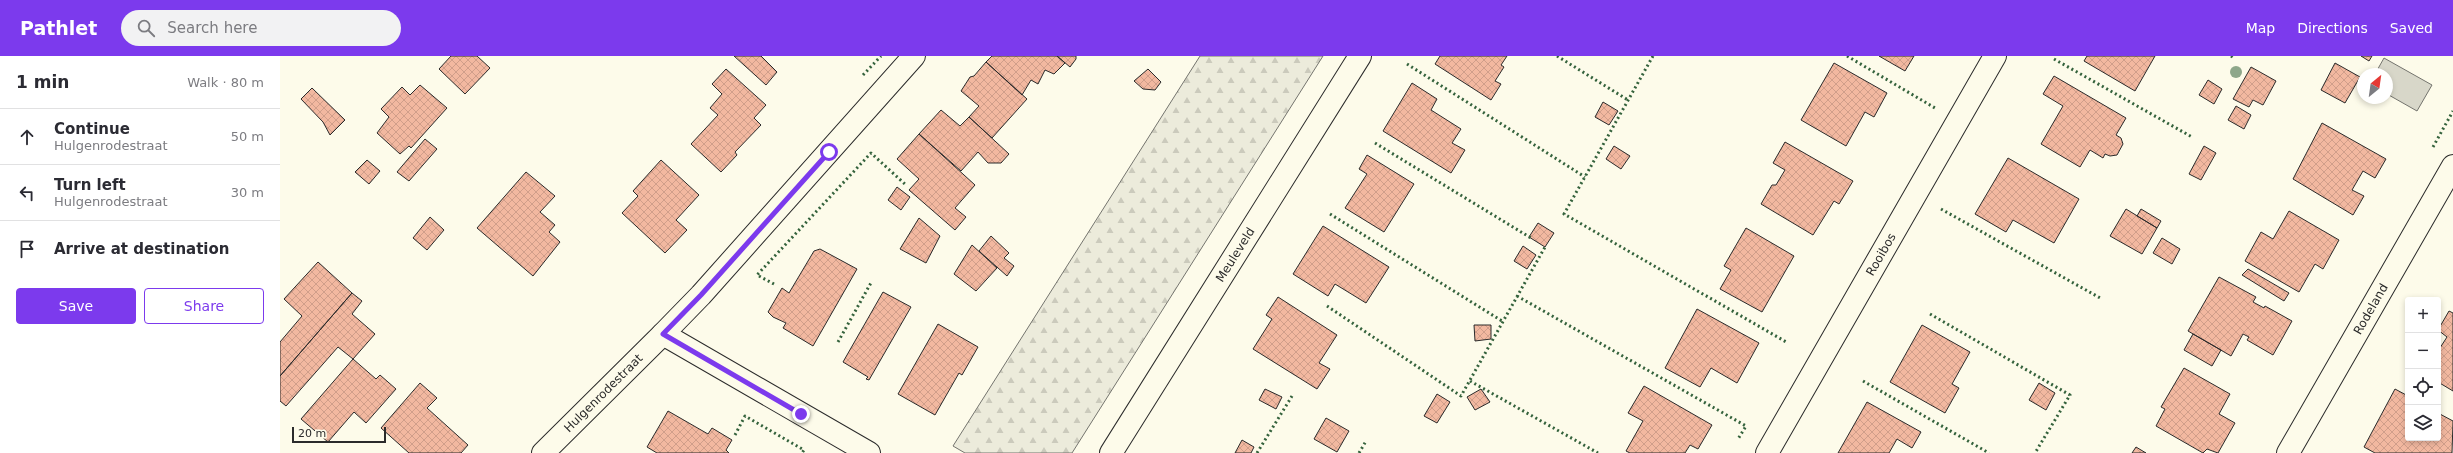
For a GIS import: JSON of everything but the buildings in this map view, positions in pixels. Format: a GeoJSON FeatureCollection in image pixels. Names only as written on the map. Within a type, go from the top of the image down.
{"type":"FeatureCollection","features":[{"type":"Feature","properties":{"kind":"street","name":"Hulgenrodestraat"},"geometry":{"type":"LineString","coordinates":[[544,453],[701,295],[914,56]]}},
{"type":"Feature","properties":{"kind":"street","name":"Meuleveld"},"geometry":{"type":"LineString","coordinates":[[1110,453],[1360,56]]}},
{"type":"Feature","properties":{"kind":"street","name":"Rooibos"},"geometry":{"type":"LineString","coordinates":[[1767,453],[1995,56]]}},
{"type":"Feature","properties":{"kind":"street","name":"Rodeland"},"geometry":{"type":"LineString","coordinates":[[2288,453],[2453,166]]}},
{"type":"Feature","properties":{"kind":"street"},"geometry":{"type":"LineString","coordinates":[[663,334],[869,453]]}},
{"type":"Feature","properties":{"kind":"green space"},"geometry":{"type":"Polygon","coordinates":[[[1200,56],[1323,56],[1072,453],[965,453],[953,446],[1200,56]]]}},
{"type":"Feature","properties":{"kind":"shaded area"},"geometry":{"type":"Polygon","coordinates":[[[2384,58],[2432,85],[2417,111],[2393,97],[2393,68],[2378,68],[2384,58]]]}},
{"type":"Feature","properties":{"kind":"hedge"},"geometry":{"type":"LineString","coordinates":[[863,75],[881,56]]}},
{"type":"Feature","properties":{"kind":"hedge"},"geometry":{"type":"LineString","coordinates":[[1557,56],[1628,100]]}},
{"type":"Feature","properties":{"kind":"hedge"},"geometry":{"type":"LineString","coordinates":[[1653,56],[1564,214],[1788,343]]}},
{"type":"Feature","properties":{"kind":"hedge"},"geometry":{"type":"LineString","coordinates":[[1847,56],[1935,108]]}},
{"type":"Feature","properties":{"kind":"hedge"},"geometry":{"type":"LineString","coordinates":[[2054,59],[2192,137]]}},
{"type":"Feature","properties":{"kind":"hedge"},"geometry":{"type":"LineString","coordinates":[[1407,64],[1585,177]]}},
{"type":"Feature","properties":{"kind":"hedge"},"geometry":{"type":"LineString","coordinates":[[2433,147],[2453,111]]}},
{"type":"Feature","properties":{"kind":"hedge"},"geometry":{"type":"LineString","coordinates":[[1375,143],[1531,238]]}},
{"type":"Feature","properties":{"kind":"hedge"},"geometry":{"type":"LineString","coordinates":[[774,284],[757,275],[871,153],[906,185]]}},
{"type":"Feature","properties":{"kind":"hedge"},"geometry":{"type":"LineString","coordinates":[[1941,209],[2102,299]]}},
{"type":"Feature","properties":{"kind":"hedge"},"geometry":{"type":"LineString","coordinates":[[1330,214],[1502,321]]}},
{"type":"Feature","properties":{"kind":"hedge"},"geometry":{"type":"LineString","coordinates":[[1327,306],[1461,396],[1545,247],[1543,246]]}},
{"type":"Feature","properties":{"kind":"hedge"},"geometry":{"type":"LineString","coordinates":[[838,342],[872,281]]}},
{"type":"Feature","properties":{"kind":"hedge"},"geometry":{"type":"LineString","coordinates":[[1517,296],[1746,426],[1738,439]]}},
{"type":"Feature","properties":{"kind":"hedge"},"geometry":{"type":"LineString","coordinates":[[1930,314],[2070,395],[2035,453]]}},
{"type":"Feature","properties":{"kind":"hedge"},"geometry":{"type":"LineString","coordinates":[[1470,381],[1598,453]]}},
{"type":"Feature","properties":{"kind":"hedge"},"geometry":{"type":"LineString","coordinates":[[1863,381],[1989,453]]}},
{"type":"Feature","properties":{"kind":"hedge"},"geometry":{"type":"LineString","coordinates":[[1257,453],[1292,396]]}},
{"type":"Feature","properties":{"kind":"hedge"},"geometry":{"type":"LineString","coordinates":[[735,435],[745,416],[804,450],[802,453]]}},
{"type":"Feature","properties":{"kind":"hedge"},"geometry":{"type":"LineString","coordinates":[[1359,453],[1366,441]]}},
{"type":"Feature","properties":{"kind":"route"},"geometry":{"type":"LineString","coordinates":[[801,414],[663,334],[701,295],[829,152]]}}]}
